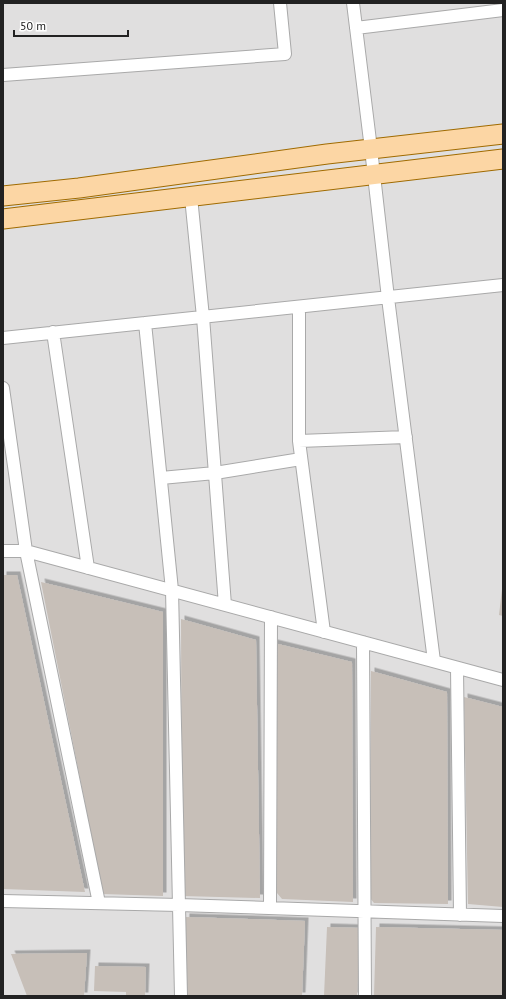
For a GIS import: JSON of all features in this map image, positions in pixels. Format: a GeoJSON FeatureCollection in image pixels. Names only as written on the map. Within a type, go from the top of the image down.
{"type":"FeatureCollection","features":[{"type":"Feature","properties":{"kind":"main road"},"geometry":{"type":"LineString","coordinates":[[3,196],[79,188],[327,154],[503,134]]}},
{"type":"Feature","properties":{"kind":"main road"},"geometry":{"type":"LineString","coordinates":[[4,219],[503,159]]}},
{"type":"Feature","properties":{"kind":"street"},"geometry":{"type":"LineString","coordinates":[[3,75],[285,54],[280,3]]}},
{"type":"Feature","properties":{"kind":"street"},"geometry":{"type":"LineString","coordinates":[[353,3],[388,298],[434,661]]}},
{"type":"Feature","properties":{"kind":"street"},"geometry":{"type":"LineString","coordinates":[[356,28],[503,10]]}},
{"type":"Feature","properties":{"kind":"street"},"geometry":{"type":"LineString","coordinates":[[191,197],[203,317],[225,605]]}},
{"type":"Feature","properties":{"kind":"street"},"geometry":{"type":"LineString","coordinates":[[3,199],[4,219]]}},
{"type":"Feature","properties":{"kind":"street"},"geometry":{"type":"LineString","coordinates":[[3,338],[503,285]]}},
{"type":"Feature","properties":{"kind":"street"},"geometry":{"type":"LineString","coordinates":[[299,307],[299,441],[324,632]]}},
{"type":"Feature","properties":{"kind":"street"},"geometry":{"type":"LineString","coordinates":[[145,323],[172,590],[181,996]]}},
{"type":"Feature","properties":{"kind":"street"},"geometry":{"type":"LineString","coordinates":[[53,332],[88,568]]}},
{"type":"Feature","properties":{"kind":"street"},"geometry":{"type":"LineString","coordinates":[[3,388],[26,551],[99,903]]}},
{"type":"Feature","properties":{"kind":"street"},"geometry":{"type":"LineString","coordinates":[[299,441],[406,437]]}},
{"type":"Feature","properties":{"kind":"street"},"geometry":{"type":"LineString","coordinates":[[161,478],[215,473],[302,459]]}},
{"type":"Feature","properties":{"kind":"street"},"geometry":{"type":"LineString","coordinates":[[3,551],[26,551],[503,680]]}},
{"type":"Feature","properties":{"kind":"street"},"geometry":{"type":"LineString","coordinates":[[270,908],[271,617]]}},
{"type":"Feature","properties":{"kind":"street"},"geometry":{"type":"LineString","coordinates":[[363,642],[365,996]]}},
{"type":"Feature","properties":{"kind":"street"},"geometry":{"type":"LineString","coordinates":[[457,668],[460,915]]}},
{"type":"Feature","properties":{"kind":"street"},"geometry":{"type":"LineString","coordinates":[[3,901],[179,905],[503,916]]}},
{"type":"Feature","properties":{"kind":"shaded area"},"geometry":{"type":"Polygon","coordinates":[[[3,3],[503,3],[503,996],[3,996],[3,3]]]}},
{"type":"Feature","properties":{"kind":"building"},"geometry":{"type":"Polygon","coordinates":[[[3,575],[17,575],[85,892],[3,889],[3,575]]]}},
{"type":"Feature","properties":{"kind":"building"},"geometry":{"type":"Polygon","coordinates":[[[41,582],[163,612],[163,896],[103,894],[41,582]]]}},
{"type":"Feature","properties":{"kind":"building"},"geometry":{"type":"Polygon","coordinates":[[[503,589],[503,616],[499,615],[503,589]]]}},
{"type":"Feature","properties":{"kind":"building"},"geometry":{"type":"Polygon","coordinates":[[[181,619],[256,640],[260,898],[182,896],[181,619]]]}},
{"type":"Feature","properties":{"kind":"building"},"geometry":{"type":"Polygon","coordinates":[[[274,643],[352,662],[353,902],[282,899],[277,893],[274,643]]]}},
{"type":"Feature","properties":{"kind":"building"},"geometry":{"type":"Polygon","coordinates":[[[371,671],[447,692],[448,904],[374,903],[370,898],[371,671]]]}},
{"type":"Feature","properties":{"kind":"building"},"geometry":{"type":"Polygon","coordinates":[[[464,697],[503,707],[503,907],[468,904],[464,697]]]}},
{"type":"Feature","properties":{"kind":"building"},"geometry":{"type":"Polygon","coordinates":[[[186,917],[305,921],[302,996],[183,996],[186,917]]]}},
{"type":"Feature","properties":{"kind":"building"},"geometry":{"type":"Polygon","coordinates":[[[327,927],[360,928],[357,996],[324,996],[327,927]]]}},
{"type":"Feature","properties":{"kind":"building"},"geometry":{"type":"Polygon","coordinates":[[[376,927],[503,930],[503,996],[374,996],[376,927]]]}},
{"type":"Feature","properties":{"kind":"building"},"geometry":{"type":"Polygon","coordinates":[[[87,953],[84,996],[27,996],[11,954],[87,953]]]}},
{"type":"Feature","properties":{"kind":"building"},"geometry":{"type":"Polygon","coordinates":[[[95,966],[146,967],[145,996],[126,996],[126,992],[94,991],[95,966]]]}}]}
